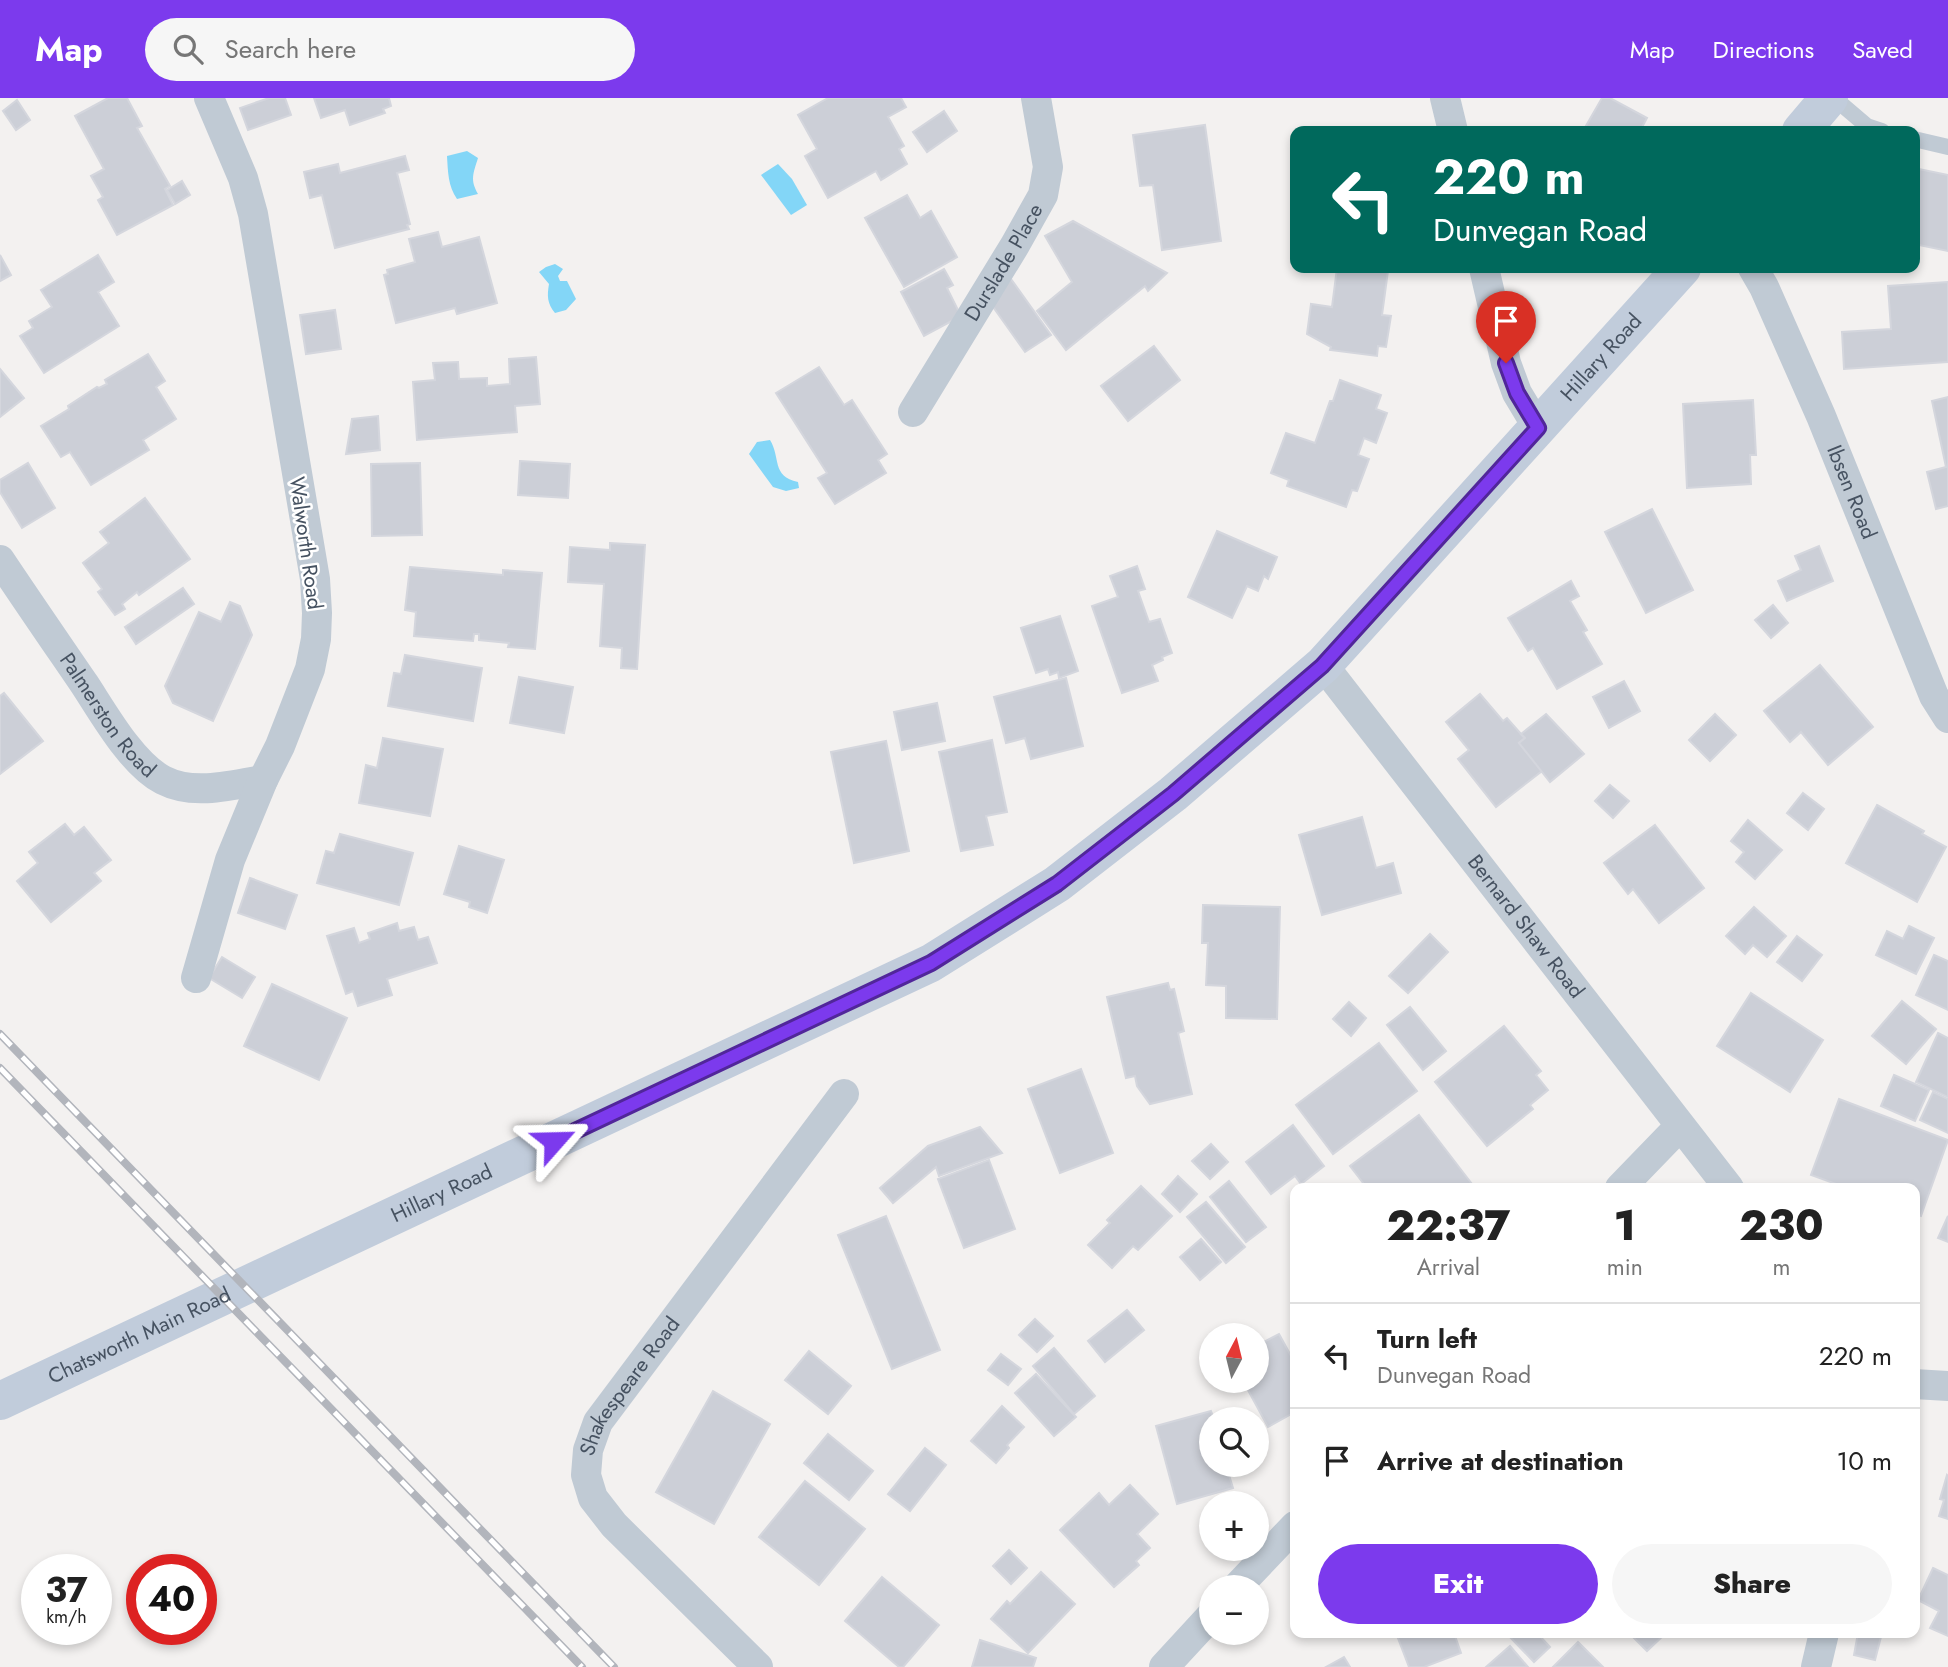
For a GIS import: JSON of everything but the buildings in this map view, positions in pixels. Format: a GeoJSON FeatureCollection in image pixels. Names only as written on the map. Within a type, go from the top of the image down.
{"type":"FeatureCollection","features":[{"type":"Feature","properties":{"kind":"street","name":"Walworth Road"},"geometry":{"type":"LineString","coordinates":[[195,978],[230,860],[310,669],[316,639],[317,613],[315,579],[253,214],[243,177],[209,98]]}},
{"type":"Feature","properties":{"kind":"street","name":"Durslade Place"},"geometry":{"type":"LineString","coordinates":[[913,412],[1043,195],[1048,167],[1036,98]]}},
{"type":"Feature","properties":{"kind":"street"},"geometry":{"type":"LineString","coordinates":[[1446,98],[1452,126]]}},
{"type":"Feature","properties":{"kind":"street"},"geometry":{"type":"LineString","coordinates":[[1806,126],[1832,98]]}},
{"type":"Feature","properties":{"kind":"street"},"geometry":{"type":"LineString","coordinates":[[1485,273],[1506,363],[1517,393],[1538,428]]}},
{"type":"Feature","properties":{"kind":"street","name":"Hillary Road"},"geometry":{"type":"LineString","coordinates":[[277,1271],[931,963],[1057,884],[1173,794],[1322,666],[1678,273]]}},
{"type":"Feature","properties":{"kind":"street","name":"Ibsen Road"},"geometry":{"type":"LineString","coordinates":[[1756,273],[1821,416],[1934,696],[1948,718]]}},
{"type":"Feature","properties":{"kind":"street","name":"Palmerston Road"},"geometry":{"type":"LineString","coordinates":[[0,561],[141,764],[163,780],[185,787],[205,789],[263,780]]}},
{"type":"Feature","properties":{"kind":"street","name":"Bernard Shaw Road"},"geometry":{"type":"LineString","coordinates":[[1322,666],[1725,1183]]}},
{"type":"Feature","properties":{"kind":"street","name":"Shakespeare Road"},"geometry":{"type":"LineString","coordinates":[[758,1667],[614,1525],[593,1498],[586,1475],[588,1450],[598,1422],[844,1094]]}},
{"type":"Feature","properties":{"kind":"street"},"geometry":{"type":"LineString","coordinates":[[1625,1183],[1680,1126]]}},
{"type":"Feature","properties":{"kind":"street","name":"Chatsworth Main Road"},"geometry":{"type":"LineString","coordinates":[[0,1401],[277,1271]]}},
{"type":"Feature","properties":{"kind":"street"},"geometry":{"type":"LineString","coordinates":[[1920,1384],[1948,1386]]}},
{"type":"Feature","properties":{"kind":"street"},"geometry":{"type":"LineString","coordinates":[[1248,1575],[1290,1531]]}},
{"type":"Feature","properties":{"kind":"street"},"geometry":{"type":"LineString","coordinates":[[1164,1667],[1199,1629]]}},
{"type":"Feature","properties":{"kind":"street"},"geometry":{"type":"LineString","coordinates":[[1816,1667],[1823,1638]]}},
{"type":"Feature","properties":{"kind":"lane"},"geometry":{"type":"LineString","coordinates":[[1832,98],[1867,126]]}},
{"type":"Feature","properties":{"kind":"lane"},"geometry":{"type":"LineString","coordinates":[[1920,140],[1948,147]]}},
{"type":"Feature","properties":{"kind":"water"},"geometry":{"type":"Polygon","coordinates":[[[467,151],[478,158],[473,177],[478,194],[457,199],[450,184],[447,156],[467,151]]]}},
{"type":"Feature","properties":{"kind":"water"},"geometry":{"type":"Polygon","coordinates":[[[778,164],[792,179],[807,205],[791,215],[761,175],[778,164]]]}},
{"type":"Feature","properties":{"kind":"water"},"geometry":{"type":"Polygon","coordinates":[[[555,264],[563,269],[558,276],[560,281],[567,281],[576,299],[566,310],[555,313],[548,299],[549,284],[539,272],[555,264]]]}},
{"type":"Feature","properties":{"kind":"water"},"geometry":{"type":"Polygon","coordinates":[[[770,440],[780,471],[789,479],[798,482],[799,488],[786,491],[773,487],[749,454],[757,442],[770,440]]]}},
{"type":"Feature","properties":{"kind":"railway"},"geometry":{"type":"LineString","coordinates":[[0,1034],[614,1667]]}},
{"type":"Feature","properties":{"kind":"railway"},"geometry":{"type":"LineString","coordinates":[[0,1068],[582,1667]]}},
{"type":"Feature","properties":{"kind":"route"},"geometry":{"type":"LineString","coordinates":[[554,1141],[931,963],[1057,884],[1173,794],[1322,666],[1538,428],[1517,393],[1506,363]]}}]}
